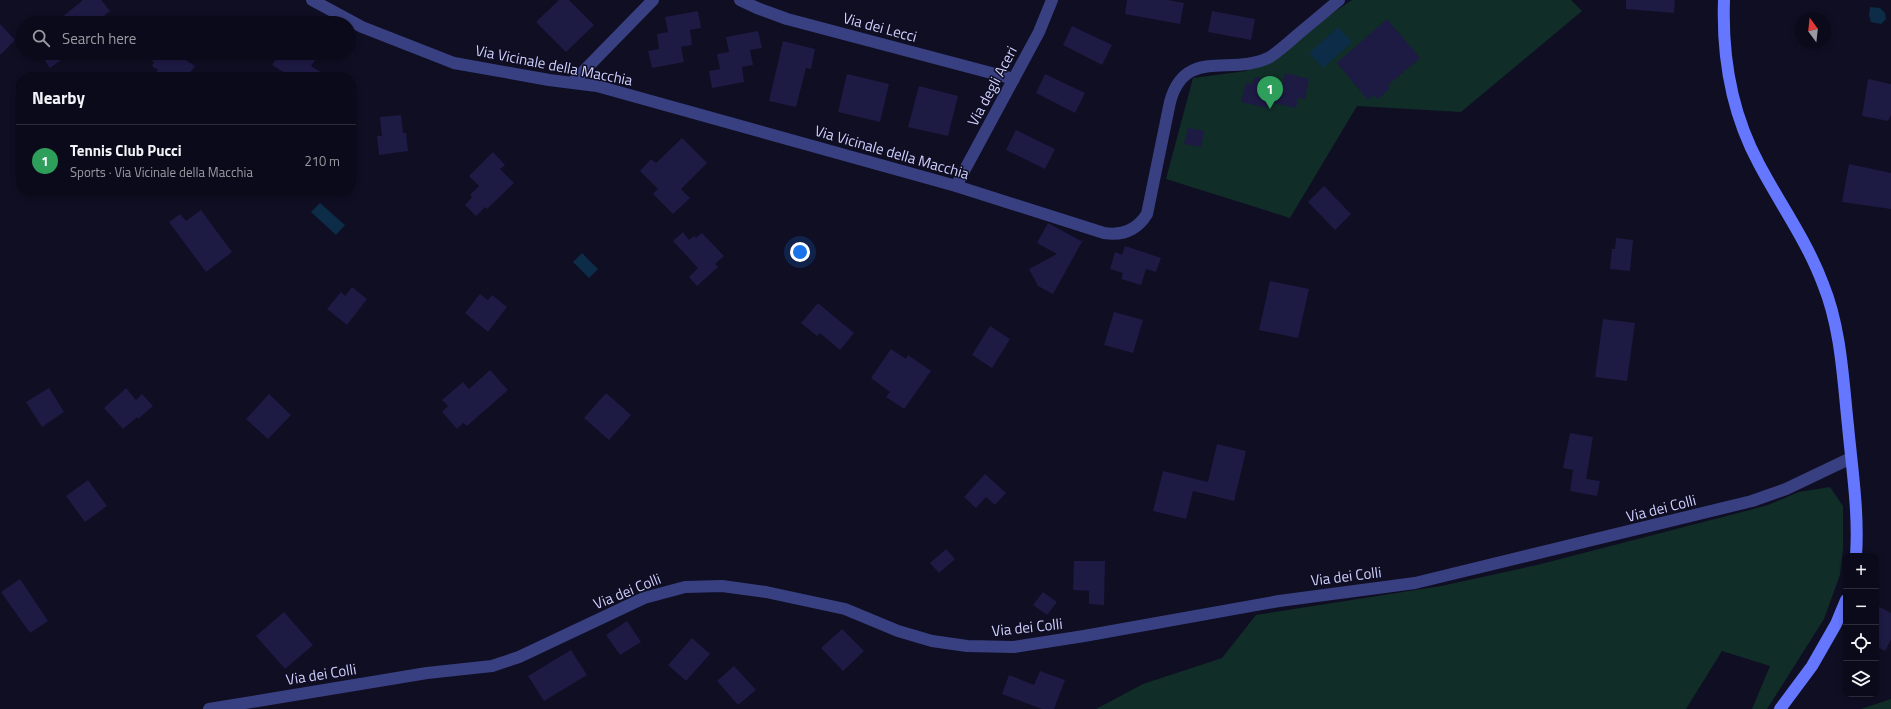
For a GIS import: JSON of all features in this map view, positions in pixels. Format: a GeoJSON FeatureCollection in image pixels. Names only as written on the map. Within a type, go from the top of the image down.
{"type":"FeatureCollection","features":[{"type":"Feature","properties":{"kind":"main road"},"geometry":{"type":"LineString","coordinates":[[1724,0],[1725,35],[1729,74],[1743,128],[1758,163],[1810,255],[1828,298],[1838,344],[1851,458],[1856,553]]}},
{"type":"Feature","properties":{"kind":"main road"},"geometry":{"type":"LineString","coordinates":[[1780,709],[1812,666],[1836,624],[1843,607]]}},
{"type":"Feature","properties":{"kind":"street","name":"Via Vicinale della Macchia"},"geometry":{"type":"LineString","coordinates":[[312,0],[342,16]]}},
{"type":"Feature","properties":{"kind":"street"},"geometry":{"type":"LineString","coordinates":[[572,83],[653,0]]}},
{"type":"Feature","properties":{"kind":"street","name":"Via dei Lecci"},"geometry":{"type":"LineString","coordinates":[[740,0],[787,19],[1014,79]]}},
{"type":"Feature","properties":{"kind":"street","name":"Via degli Aceri"},"geometry":{"type":"LineString","coordinates":[[956,186],[1039,32],[1052,0]]}},
{"type":"Feature","properties":{"kind":"street","name":"Via Vicinale della Macchia"},"geometry":{"type":"LineString","coordinates":[[356,24],[454,63],[597,86],[956,186],[1104,233],[1116,234],[1131,230],[1144,219],[1149,209],[1173,89],[1180,78],[1190,70],[1202,66],[1251,64],[1270,57],[1339,0]]}},
{"type":"Feature","properties":{"kind":"street","name":"Via dei Colli"},"geometry":{"type":"LineString","coordinates":[[209,709],[427,673],[492,666],[519,656],[644,598],[668,590],[694,586],[745,589],[845,609],[898,631],[939,643],[995,647],[1048,643],[1251,606],[1406,585],[1434,579],[1752,502],[1786,489],[1851,458]]}},
{"type":"Feature","properties":{"kind":"green space"},"geometry":{"type":"Polygon","coordinates":[[[1352,0],[1571,0],[1582,11],[1461,112],[1357,106],[1290,218],[1166,179],[1193,78],[1246,71],[1352,0]]]}},
{"type":"Feature","properties":{"kind":"green space"},"geometry":{"type":"Polygon","coordinates":[[[1830,487],[1843,506],[1843,549],[1840,575],[1824,619],[1767,709],[1752,709],[1770,666],[1722,651],[1686,709],[1096,709],[1143,684],[1222,658],[1256,615],[1441,586],[1537,565],[1768,505],[1799,492],[1830,487]]]}},
{"type":"Feature","properties":{"kind":"green space"},"geometry":{"type":"Polygon","coordinates":[[[1891,699],[1891,709],[1861,709],[1891,699]]]}},
{"type":"Feature","properties":{"kind":"water"},"geometry":{"type":"Polygon","coordinates":[[[1870,7],[1880,8],[1885,13],[1886,19],[1881,24],[1871,22],[1869,15],[1870,7]]]}},
{"type":"Feature","properties":{"kind":"water"},"geometry":{"type":"Polygon","coordinates":[[[1338,27],[1352,42],[1323,68],[1309,53],[1338,27]]]}},
{"type":"Feature","properties":{"kind":"water"},"geometry":{"type":"Polygon","coordinates":[[[320,203],[345,225],[336,235],[311,212],[320,203]]]}},
{"type":"Feature","properties":{"kind":"water"},"geometry":{"type":"Polygon","coordinates":[[[582,253],[598,269],[589,278],[573,262],[582,253]]]}},
{"type":"Feature","properties":{"kind":"building"},"geometry":{"type":"Polygon","coordinates":[[[83,0],[101,0],[110,11],[104,16],[64,16],[83,0]]]}},
{"type":"Feature","properties":{"kind":"building"},"geometry":{"type":"Polygon","coordinates":[[[559,0],[569,0],[594,25],[566,52],[536,22],[559,0]]]}},
{"type":"Feature","properties":{"kind":"building"},"geometry":{"type":"Polygon","coordinates":[[[1127,0],[1168,0],[1184,3],[1180,24],[1125,14],[1127,0]]]}},
{"type":"Feature","properties":{"kind":"building"},"geometry":{"type":"Polygon","coordinates":[[[1626,0],[1675,0],[1674,13],[1626,9],[1626,0]]]}},
{"type":"Feature","properties":{"kind":"building"},"geometry":{"type":"Polygon","coordinates":[[[698,11],[701,28],[690,30],[692,45],[681,47],[684,62],[652,68],[648,51],[659,49],[657,34],[668,32],[665,17],[698,11]]]}},
{"type":"Feature","properties":{"kind":"building"},"geometry":{"type":"Polygon","coordinates":[[[1212,11],[1255,19],[1251,40],[1208,32],[1212,11]]]}},
{"type":"Feature","properties":{"kind":"building"},"geometry":{"type":"Polygon","coordinates":[[[1387,19],[1420,58],[1388,85],[1390,88],[1378,99],[1374,95],[1368,100],[1337,63],[1387,19]]]}},
{"type":"Feature","properties":{"kind":"building"},"geometry":{"type":"Polygon","coordinates":[[[0,24],[15,40],[0,55],[0,24]]]}},
{"type":"Feature","properties":{"kind":"building"},"geometry":{"type":"Polygon","coordinates":[[[1072,26],[1112,45],[1102,65],[1063,45],[1072,26]]]}},
{"type":"Feature","properties":{"kind":"building"},"geometry":{"type":"Polygon","coordinates":[[[758,31],[762,48],[750,50],[753,65],[742,67],[744,82],[712,88],[709,71],[720,69],[717,54],[729,52],[726,37],[758,31]]]}},
{"type":"Feature","properties":{"kind":"building"},"geometry":{"type":"Polygon","coordinates":[[[783,41],[815,49],[811,69],[806,68],[796,107],[769,101],[783,41]]]}},
{"type":"Feature","properties":{"kind":"building"},"geometry":{"type":"Polygon","coordinates":[[[45,60],[61,60],[50,68],[45,60]]]}},
{"type":"Feature","properties":{"kind":"building"},"geometry":{"type":"Polygon","coordinates":[[[151,60],[186,60],[195,66],[191,72],[157,72],[158,70],[152,66],[154,62],[151,60]]]}},
{"type":"Feature","properties":{"kind":"building"},"geometry":{"type":"Polygon","coordinates":[[[275,60],[315,60],[311,66],[320,72],[283,72],[272,65],[275,60]]]}},
{"type":"Feature","properties":{"kind":"building"},"geometry":{"type":"Polygon","coordinates":[[[1285,73],[1309,79],[1305,99],[1298,98],[1296,108],[1270,102],[1268,108],[1241,102],[1246,83],[1252,84],[1254,77],[1283,83],[1285,73]]]}},
{"type":"Feature","properties":{"kind":"building"},"geometry":{"type":"Polygon","coordinates":[[[847,74],[889,84],[880,122],[838,112],[847,74]]]}},
{"type":"Feature","properties":{"kind":"building"},"geometry":{"type":"Polygon","coordinates":[[[1045,74],[1085,93],[1075,113],[1036,93],[1045,74]]]}},
{"type":"Feature","properties":{"kind":"building"},"geometry":{"type":"Polygon","coordinates":[[[1868,79],[1891,84],[1891,115],[1888,121],[1862,116],[1868,79]]]}},
{"type":"Feature","properties":{"kind":"building"},"geometry":{"type":"Polygon","coordinates":[[[919,86],[958,96],[948,136],[908,127],[919,86]]]}},
{"type":"Feature","properties":{"kind":"building"},"geometry":{"type":"Polygon","coordinates":[[[401,115],[403,133],[406,133],[408,151],[379,155],[377,136],[382,136],[380,117],[401,115]]]}},
{"type":"Feature","properties":{"kind":"building"},"geometry":{"type":"Polygon","coordinates":[[[1188,128],[1204,131],[1201,147],[1184,144],[1188,128]]]}},
{"type":"Feature","properties":{"kind":"building"},"geometry":{"type":"Polygon","coordinates":[[[1016,130],[1055,149],[1045,169],[1006,150],[1016,130]]]}},
{"type":"Feature","properties":{"kind":"building"},"geometry":{"type":"Polygon","coordinates":[[[682,138],[707,163],[681,189],[690,198],[673,214],[653,194],[658,189],[640,171],[651,159],[656,163],[682,138]]]}},
{"type":"Feature","properties":{"kind":"building"},"geometry":{"type":"Polygon","coordinates":[[[493,152],[505,165],[500,169],[514,183],[487,209],[485,207],[476,216],[465,205],[472,197],[470,195],[479,186],[469,176],[493,152]]]}},
{"type":"Feature","properties":{"kind":"building"},"geometry":{"type":"Polygon","coordinates":[[[1849,164],[1891,173],[1891,209],[1842,202],[1849,164]]]}},
{"type":"Feature","properties":{"kind":"building"},"geometry":{"type":"Polygon","coordinates":[[[1324,186],[1351,214],[1335,230],[1308,202],[1324,186]]]}},
{"type":"Feature","properties":{"kind":"building"},"geometry":{"type":"Polygon","coordinates":[[[201,210],[232,252],[206,272],[169,222],[180,214],[186,221],[201,210]]]}},
{"type":"Feature","properties":{"kind":"building"},"geometry":{"type":"Polygon","coordinates":[[[1048,223],[1081,241],[1083,240],[1053,294],[1038,286],[1029,269],[1057,254],[1037,243],[1048,223]]]}},
{"type":"Feature","properties":{"kind":"building"},"geometry":{"type":"Polygon","coordinates":[[[683,232],[689,240],[694,236],[696,238],[702,233],[724,256],[715,264],[718,267],[697,286],[689,277],[698,268],[673,241],[683,232]]]}},
{"type":"Feature","properties":{"kind":"building"},"geometry":{"type":"Polygon","coordinates":[[[1616,238],[1633,240],[1630,271],[1610,269],[1612,249],[1615,249],[1616,238]]]}},
{"type":"Feature","properties":{"kind":"building"},"geometry":{"type":"Polygon","coordinates":[[[1125,246],[1161,258],[1156,272],[1146,269],[1141,285],[1121,279],[1123,273],[1110,269],[1115,252],[1122,255],[1125,246]]]}},
{"type":"Feature","properties":{"kind":"building"},"geometry":{"type":"Polygon","coordinates":[[[1270,281],[1309,289],[1298,338],[1259,330],[1270,281]]]}},
{"type":"Feature","properties":{"kind":"building"},"geometry":{"type":"Polygon","coordinates":[[[352,287],[367,299],[347,325],[327,309],[341,292],[345,296],[352,287]]]}},
{"type":"Feature","properties":{"kind":"building"},"geometry":{"type":"Polygon","coordinates":[[[480,294],[488,300],[492,295],[507,307],[488,332],[465,313],[480,294]]]}},
{"type":"Feature","properties":{"kind":"building"},"geometry":{"type":"Polygon","coordinates":[[[818,303],[854,333],[840,350],[820,333],[817,336],[801,323],[818,303]]]}},
{"type":"Feature","properties":{"kind":"building"},"geometry":{"type":"Polygon","coordinates":[[[1114,312],[1143,320],[1133,353],[1104,345],[1114,312]]]}},
{"type":"Feature","properties":{"kind":"building"},"geometry":{"type":"Polygon","coordinates":[[[1603,319],[1635,323],[1627,381],[1595,377],[1603,319]]]}},
{"type":"Feature","properties":{"kind":"building"},"geometry":{"type":"Polygon","coordinates":[[[990,326],[1010,339],[992,368],[972,355],[990,326]]]}},
{"type":"Feature","properties":{"kind":"building"},"geometry":{"type":"Polygon","coordinates":[[[891,349],[906,359],[908,355],[931,371],[904,409],[886,397],[890,392],[871,378],[891,349]]]}},
{"type":"Feature","properties":{"kind":"building"},"geometry":{"type":"Polygon","coordinates":[[[490,370],[508,390],[467,426],[463,423],[457,429],[442,412],[448,406],[442,400],[463,382],[469,389],[490,370]]]}},
{"type":"Feature","properties":{"kind":"building"},"geometry":{"type":"Polygon","coordinates":[[[49,388],[64,412],[42,427],[26,402],[49,388]]]}},
{"type":"Feature","properties":{"kind":"building"},"geometry":{"type":"Polygon","coordinates":[[[126,388],[136,400],[142,394],[153,406],[123,429],[104,408],[126,388]]]}},
{"type":"Feature","properties":{"kind":"building"},"geometry":{"type":"Polygon","coordinates":[[[606,393],[631,415],[609,440],[584,418],[606,393]]]}},
{"type":"Feature","properties":{"kind":"building"},"geometry":{"type":"Polygon","coordinates":[[[269,394],[291,415],[268,439],[246,419],[269,394]]]}},
{"type":"Feature","properties":{"kind":"building"},"geometry":{"type":"Polygon","coordinates":[[[1570,433],[1593,437],[1586,479],[1600,481],[1597,496],[1570,491],[1573,470],[1563,468],[1570,433]]]}},
{"type":"Feature","properties":{"kind":"building"},"geometry":{"type":"Polygon","coordinates":[[[1217,444],[1246,451],[1234,501],[1193,491],[1186,519],[1153,511],[1163,471],[1208,482],[1217,444]]]}},
{"type":"Feature","properties":{"kind":"building"},"geometry":{"type":"Polygon","coordinates":[[[985,474],[1006,493],[995,505],[986,497],[976,508],[964,497],[985,474]]]}},
{"type":"Feature","properties":{"kind":"building"},"geometry":{"type":"Polygon","coordinates":[[[88,480],[107,506],[85,522],[66,496],[88,480]]]}},
{"type":"Feature","properties":{"kind":"building"},"geometry":{"type":"Polygon","coordinates":[[[946,549],[955,559],[939,573],[930,563],[946,549]]]}},
{"type":"Feature","properties":{"kind":"building"},"geometry":{"type":"Polygon","coordinates":[[[1074,561],[1105,561],[1104,605],[1089,604],[1089,591],[1073,590],[1074,561]]]}},
{"type":"Feature","properties":{"kind":"building"},"geometry":{"type":"Polygon","coordinates":[[[20,579],[48,621],[30,633],[1,592],[20,579]]]}},
{"type":"Feature","properties":{"kind":"building"},"geometry":{"type":"Polygon","coordinates":[[[1043,592],[1057,602],[1047,615],[1033,605],[1043,592]]]}},
{"type":"Feature","properties":{"kind":"building"},"geometry":{"type":"Polygon","coordinates":[[[1879,607],[1891,613],[1891,640],[1885,651],[1879,648],[1879,607]]]}},
{"type":"Feature","properties":{"kind":"building"},"geometry":{"type":"Polygon","coordinates":[[[284,612],[313,645],[285,669],[256,636],[284,612]]]}},
{"type":"Feature","properties":{"kind":"building"},"geometry":{"type":"Polygon","coordinates":[[[627,621],[641,642],[620,655],[606,635],[627,621]]]}},
{"type":"Feature","properties":{"kind":"building"},"geometry":{"type":"Polygon","coordinates":[[[842,629],[864,651],[843,671],[821,648],[842,629]]]}},
{"type":"Feature","properties":{"kind":"building"},"geometry":{"type":"Polygon","coordinates":[[[692,638],[710,654],[686,681],[668,665],[692,638]]]}},
{"type":"Feature","properties":{"kind":"building"},"geometry":{"type":"Polygon","coordinates":[[[571,650],[587,675],[544,701],[528,676],[571,650]]]}},
{"type":"Feature","properties":{"kind":"building"},"geometry":{"type":"Polygon","coordinates":[[[734,666],[756,690],[738,705],[717,681],[734,666]]]}},
{"type":"Feature","properties":{"kind":"building"},"geometry":{"type":"Polygon","coordinates":[[[1040,671],[1065,680],[1054,709],[1042,709],[1002,694],[1009,675],[1034,685],[1040,671]]]}},
{"type":"Feature","properties":{"kind":"place","name":"Tennis Club Pucci"},"geometry":{"type":"Point","coordinates":[1270,109]}}]}
